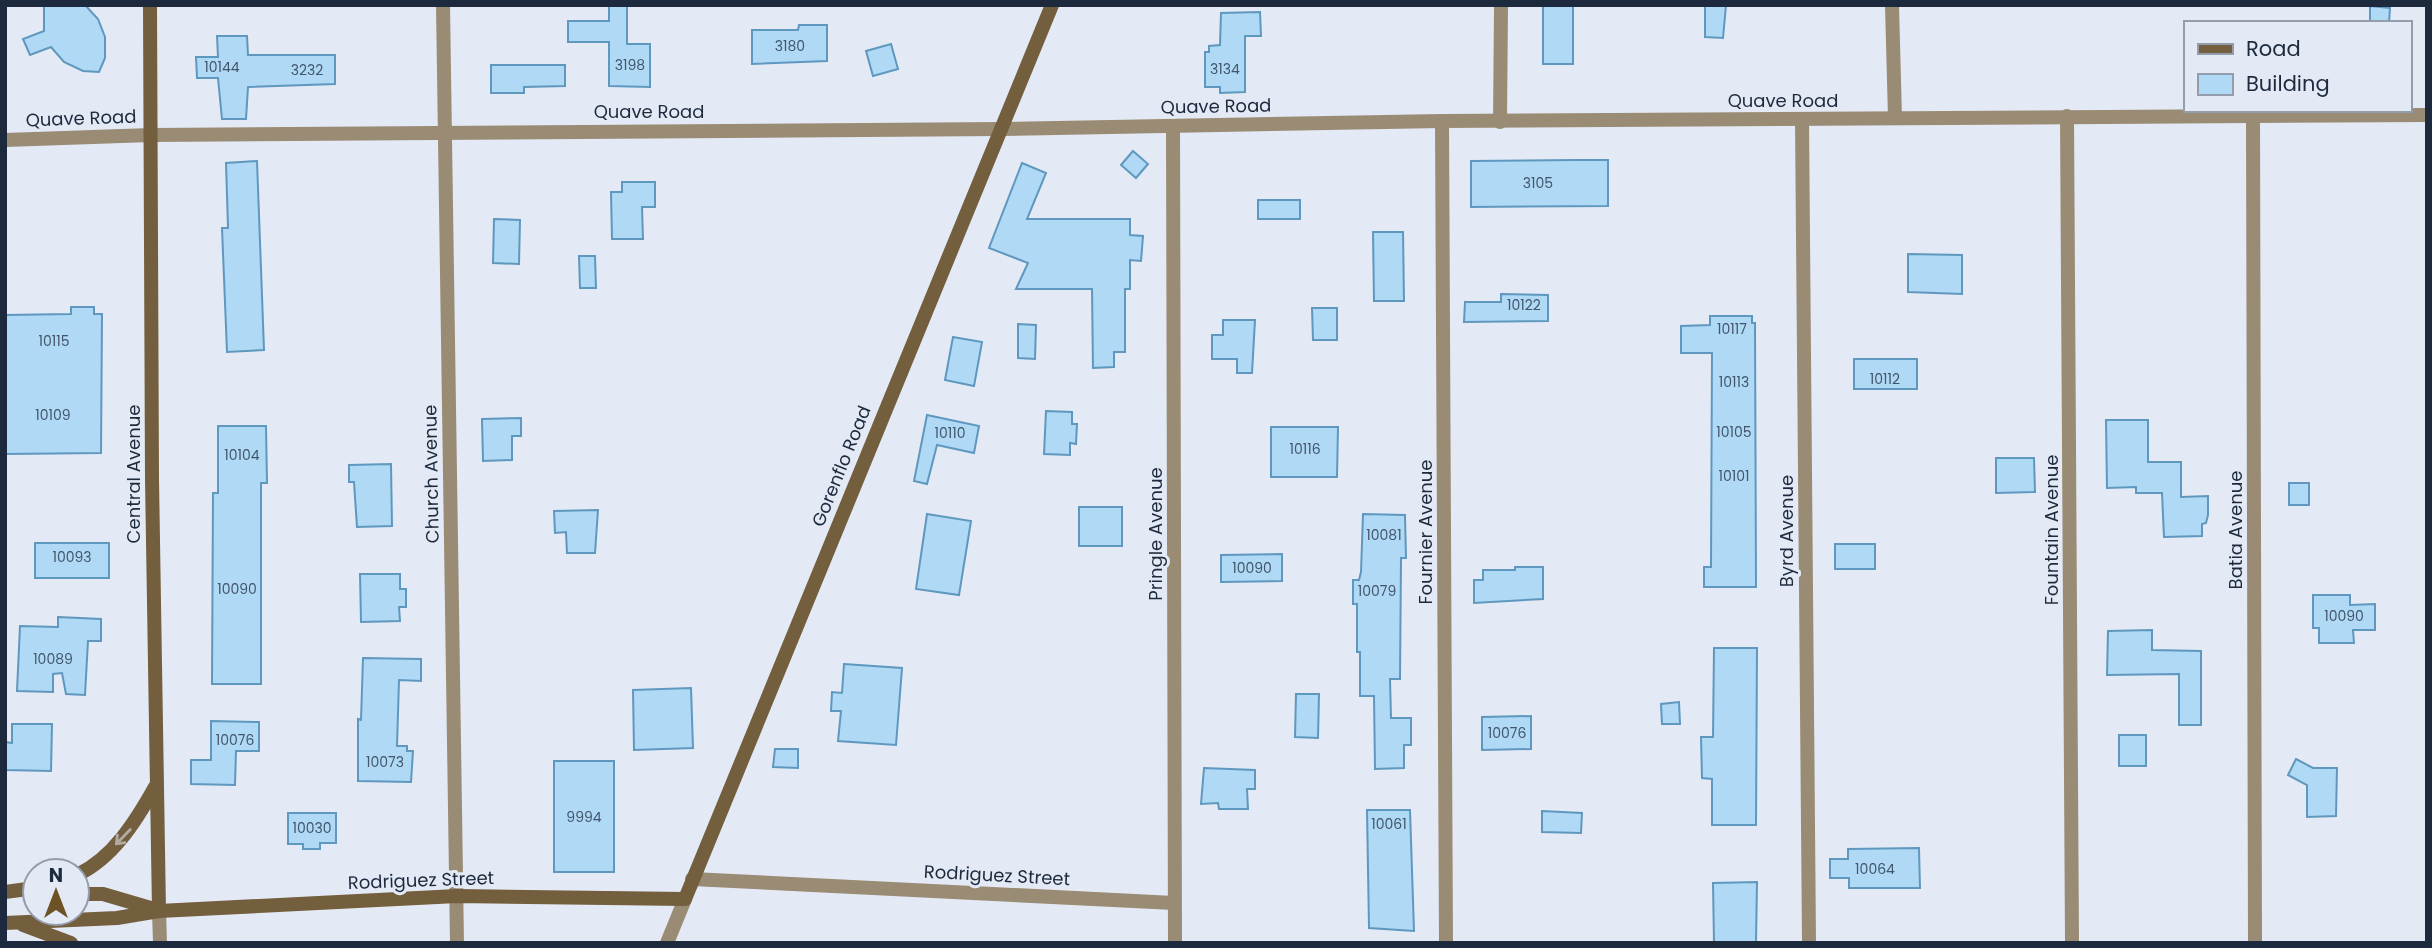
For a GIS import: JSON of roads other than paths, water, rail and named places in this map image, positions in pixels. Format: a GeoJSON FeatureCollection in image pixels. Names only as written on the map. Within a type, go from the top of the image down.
{"type":"FeatureCollection","features":[{"type":"Feature","properties":{"kind":"main road","name":"Central Avenue"},"geometry":{"type":"LineString","coordinates":[[150,5],[159,911]]}},
{"type":"Feature","properties":{"kind":"main road","name":"Gorenflo Road"},"geometry":{"type":"LineString","coordinates":[[685,899],[1052,5]]}},
{"type":"Feature","properties":{"kind":"main road"},"geometry":{"type":"LineString","coordinates":[[91,865],[106,854],[132,827],[156,786]]}},
{"type":"Feature","properties":{"kind":"main road","name":"Rodriguez Street"},"geometry":{"type":"LineString","coordinates":[[91,894],[103,894],[159,911]]}},
{"type":"Feature","properties":{"kind":"main road","name":"Rodriguez Street"},"geometry":{"type":"LineString","coordinates":[[10,922],[117,918],[159,911],[457,896],[685,899]]}},
{"type":"Feature","properties":{"kind":"main road"},"geometry":{"type":"LineString","coordinates":[[10,922],[71,943]]}},
{"type":"Feature","properties":{"kind":"street","name":"Church Avenue"},"geometry":{"type":"LineString","coordinates":[[443,5],[457,943]]}},
{"type":"Feature","properties":{"kind":"street"},"geometry":{"type":"LineString","coordinates":[[1500,122],[1501,5]]}},
{"type":"Feature","properties":{"kind":"street"},"geometry":{"type":"LineString","coordinates":[[1892,5],[1895,118]]}},
{"type":"Feature","properties":{"kind":"street","name":"Quave Road"},"geometry":{"type":"LineString","coordinates":[[5,140],[443,131],[1000,129],[1442,121],[2427,115]]}},
{"type":"Feature","properties":{"kind":"street","name":"Fountain Avenue"},"geometry":{"type":"LineString","coordinates":[[2067,116],[2073,943]]}},
{"type":"Feature","properties":{"kind":"street","name":"Batia Avenue"},"geometry":{"type":"LineString","coordinates":[[2253,117],[2255,943]]}},
{"type":"Feature","properties":{"kind":"street","name":"Byrd Avenue"},"geometry":{"type":"LineString","coordinates":[[1802,119],[1809,943]]}},
{"type":"Feature","properties":{"kind":"street","name":"Fournier Avenue"},"geometry":{"type":"LineString","coordinates":[[1442,121],[1446,943]]}},
{"type":"Feature","properties":{"kind":"street","name":"Pringle Avenue"},"geometry":{"type":"LineString","coordinates":[[1173,126],[1175,943]]}},
{"type":"Feature","properties":{"kind":"street","name":"Rodriguez Street"},"geometry":{"type":"LineString","coordinates":[[692,879],[1174,903]]}},
{"type":"Feature","properties":{"kind":"street","name":"Gorenflo Road"},"geometry":{"type":"LineString","coordinates":[[667,943],[685,899]]}},
{"type":"Feature","properties":{"kind":"street","name":"Central Avenue"},"geometry":{"type":"LineString","coordinates":[[159,911],[160,943]]}}]}
